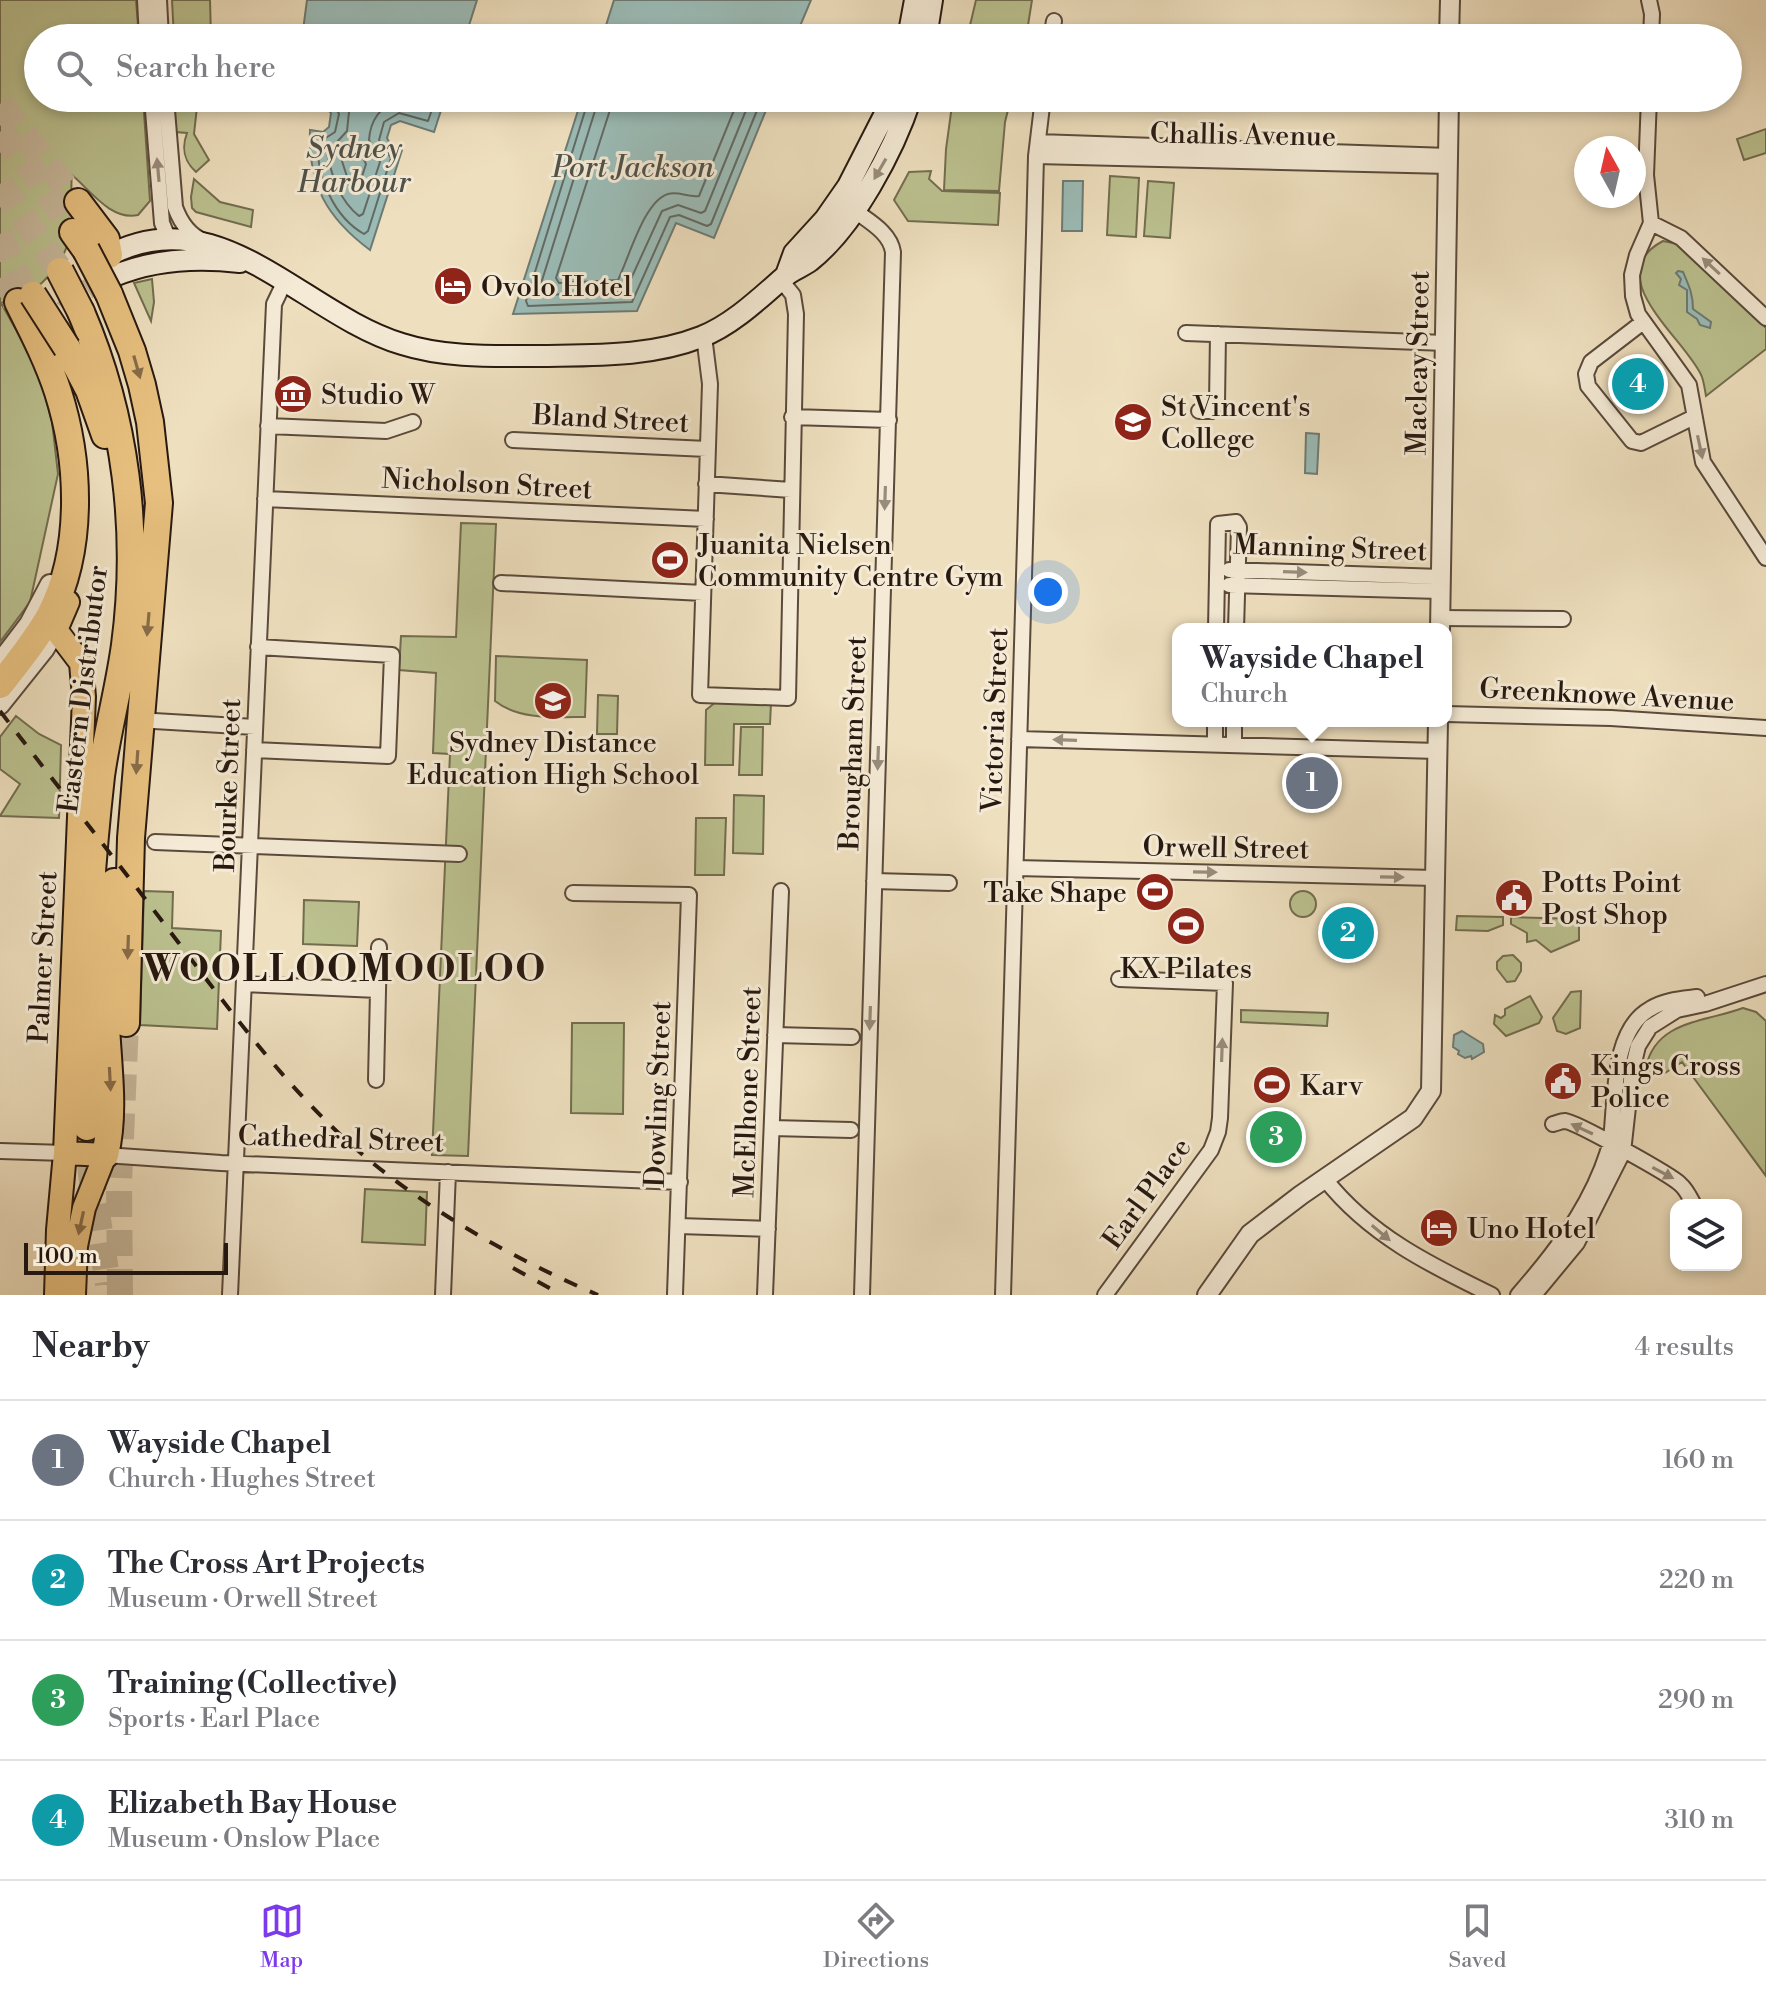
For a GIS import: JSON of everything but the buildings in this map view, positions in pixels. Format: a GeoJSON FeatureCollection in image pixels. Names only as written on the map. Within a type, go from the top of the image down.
{"type":"FeatureCollection","features":[{"type":"Feature","properties":{"kind":"highway","name":"Eastern Distributor"},"geometry":{"type":"LineString","coordinates":[[78,202],[106,239],[101,262],[145,397],[159,503],[133,813],[126,1023]]}},
{"type":"Feature","properties":{"kind":"highway","name":"Eastern Distributor"},"geometry":{"type":"LineString","coordinates":[[59,269],[81,312],[115,410],[125,472],[132,559],[130,605],[118,692],[102,772],[92,873],[85,1064],[87,1127]]}},
{"type":"Feature","properties":{"kind":"highway"},"geometry":{"type":"LineString","coordinates":[[28,305],[60,349],[97,411],[129,515]]}},
{"type":"Feature","properties":{"kind":"highway"},"geometry":{"type":"LineString","coordinates":[[0,685],[34,641],[55,603],[67,567],[74,506],[72,456],[62,407],[28,305]]}},
{"type":"Feature","properties":{"kind":"highway"},"geometry":{"type":"LineString","coordinates":[[105,1155],[111,1117],[106,1014],[109,937],[118,856],[133,813]]}},
{"type":"Feature","properties":{"kind":"main road"},"geometry":{"type":"LineString","coordinates":[[911,24],[915,0]]}},
{"type":"Feature","properties":{"kind":"main road"},"geometry":{"type":"LineString","coordinates":[[928,24],[932,0]]}},
{"type":"Feature","properties":{"kind":"main road"},"geometry":{"type":"LineString","coordinates":[[784,277],[794,253],[815,231],[848,186],[887,112]]}},
{"type":"Feature","properties":{"kind":"main road"},"geometry":{"type":"LineString","coordinates":[[169,240],[178,249],[214,251],[252,263],[368,331],[398,343],[432,351],[491,356],[617,354],[665,348],[704,336],[810,261],[854,210],[893,146],[906,112]]}},
{"type":"Feature","properties":{"kind":"main road"},"geometry":{"type":"LineString","coordinates":[[101,262],[130,245],[169,240]]}},
{"type":"Feature","properties":{"kind":"main road"},"geometry":{"type":"LineString","coordinates":[[150,264],[166,250],[169,240]]}},
{"type":"Feature","properties":{"kind":"main road"},"geometry":{"type":"LineString","coordinates":[[101,262],[150,264],[183,260],[214,251]]}},
{"type":"Feature","properties":{"kind":"main road"},"geometry":{"type":"LineString","coordinates":[[56,630],[72,588],[84,509],[82,456],[60,349]]}},
{"type":"Feature","properties":{"kind":"main road","name":"Palmer Street"},"geometry":{"type":"LineString","coordinates":[[56,630],[79,660],[83,683],[65,1153],[56,1295]]}},
{"type":"Feature","properties":{"kind":"main road","name":"Cathedral Street"},"geometry":{"type":"LineString","coordinates":[[65,1153],[105,1155]]}},
{"type":"Feature","properties":{"kind":"main road"},"geometry":{"type":"LineString","coordinates":[[74,1295],[76,1246],[84,1208],[105,1155]]}},
{"type":"Feature","properties":{"kind":"street"},"geometry":{"type":"LineString","coordinates":[[145,0],[146,24]]}},
{"type":"Feature","properties":{"kind":"street"},"geometry":{"type":"LineString","coordinates":[[159,0],[160,24]]}},
{"type":"Feature","properties":{"kind":"street"},"geometry":{"type":"LineString","coordinates":[[1449,24],[1450,0]]}},
{"type":"Feature","properties":{"kind":"street"},"geometry":{"type":"LineString","coordinates":[[1649,0],[1652,24]]}},
{"type":"Feature","properties":{"kind":"street"},"geometry":{"type":"LineString","coordinates":[[153,112],[162,223],[169,240]]}},
{"type":"Feature","properties":{"kind":"street"},"geometry":{"type":"LineString","coordinates":[[167,112],[175,207],[169,240]]}},
{"type":"Feature","properties":{"kind":"street","name":"Victoria Street"},"geometry":{"type":"LineString","coordinates":[[1003,1295],[1037,149],[1041,112]]}},
{"type":"Feature","properties":{"kind":"street","name":"Macleay Street"},"geometry":{"type":"LineString","coordinates":[[1440,623],[1449,112]]}},
{"type":"Feature","properties":{"kind":"street"},"geometry":{"type":"LineString","coordinates":[[1648,112],[1646,175],[1651,223],[1632,275],[1633,296],[1643,322],[1689,385],[1703,462],[1766,558]]}},
{"type":"Feature","properties":{"kind":"street","name":"Challis Avenue"},"geometry":{"type":"LineString","coordinates":[[1037,149],[1449,161]]}},
{"type":"Feature","properties":{"kind":"street"},"geometry":{"type":"LineString","coordinates":[[175,207],[192,234],[214,251]]}},
{"type":"Feature","properties":{"kind":"street","name":"Brougham Street"},"geometry":{"type":"LineString","coordinates":[[854,210],[884,234],[892,246],[862,1295]]}},
{"type":"Feature","properties":{"kind":"street"},"geometry":{"type":"LineString","coordinates":[[1651,223],[1681,238],[1766,318]]}},
{"type":"Feature","properties":{"kind":"street"},"geometry":{"type":"LineString","coordinates":[[704,336],[710,384],[700,695],[788,698],[796,314],[793,295],[784,277]]}},
{"type":"Feature","properties":{"kind":"street","name":"Bourke Street"},"geometry":{"type":"LineString","coordinates":[[230,1295],[274,304],[285,281]]}},
{"type":"Feature","properties":{"kind":"street"},"geometry":{"type":"LineString","coordinates":[[0,662],[29,624],[50,584],[61,555],[66,518],[66,475],[55,411],[40,365],[28,305]]}},
{"type":"Feature","properties":{"kind":"street"},"geometry":{"type":"LineString","coordinates":[[1643,322],[1591,362],[1586,374],[1588,386],[1632,441],[1641,443],[1694,417]]}},
{"type":"Feature","properties":{"kind":"street"},"geometry":{"type":"LineString","coordinates":[[1186,333],[1445,343]]}},
{"type":"Feature","properties":{"kind":"street"},"geometry":{"type":"LineString","coordinates":[[1199,411],[1211,411],[1217,403],[1218,334]]}},
{"type":"Feature","properties":{"kind":"street"},"geometry":{"type":"LineString","coordinates":[[792,417],[889,420]]}},
{"type":"Feature","properties":{"kind":"street"},"geometry":{"type":"LineString","coordinates":[[268,426],[386,431],[413,422]]}},
{"type":"Feature","properties":{"kind":"street","name":"Bland Street"},"geometry":{"type":"LineString","coordinates":[[513,440],[707,449]]}},
{"type":"Feature","properties":{"kind":"street"},"geometry":{"type":"LineString","coordinates":[[706,484],[791,490]]}},
{"type":"Feature","properties":{"kind":"street","name":"Nicholson Street"},"geometry":{"type":"LineString","coordinates":[[265,499],[706,519]]}},
{"type":"Feature","properties":{"kind":"street"},"geometry":{"type":"LineString","coordinates":[[1216,623],[1218,524],[1236,522],[1239,527],[1236,623]]}},
{"type":"Feature","properties":{"kind":"street","name":"Manning Street"},"geometry":{"type":"LineString","coordinates":[[1217,577],[1440,584]]}},
{"type":"Feature","properties":{"kind":"street"},"geometry":{"type":"LineString","coordinates":[[501,583],[703,593]]}},
{"type":"Feature","properties":{"kind":"street"},"geometry":{"type":"LineString","coordinates":[[1440,623],[1563,619]]}},
{"type":"Feature","properties":{"kind":"street"},"geometry":{"type":"LineString","coordinates":[[0,705],[38,659],[56,630]]}},
{"type":"Feature","properties":{"kind":"street"},"geometry":{"type":"LineString","coordinates":[[254,750],[388,756],[392,655],[258,647]]}},
{"type":"Feature","properties":{"kind":"street"},"geometry":{"type":"LineString","coordinates":[[38,659],[55,656],[68,659],[74,664],[83,683]]}},
{"type":"Feature","properties":{"kind":"street","name":"Greenknowe Avenue"},"geometry":{"type":"LineString","coordinates":[[1452,714],[1611,718],[1766,728]]}},
{"type":"Feature","properties":{"kind":"street"},"geometry":{"type":"LineString","coordinates":[[154,721],[255,727]]}},
{"type":"Feature","properties":{"kind":"street"},"geometry":{"type":"LineString","coordinates":[[1215,727],[1215,745]]}},
{"type":"Feature","properties":{"kind":"street"},"geometry":{"type":"LineString","coordinates":[[1234,727],[1234,745]]}},
{"type":"Feature","properties":{"kind":"street"},"geometry":{"type":"LineString","coordinates":[[1207,1295],[1250,1234],[1413,1118],[1431,1091],[1438,727]]}},
{"type":"Feature","properties":{"kind":"street"},"geometry":{"type":"LineString","coordinates":[[1019,739],[1437,751]]}},
{"type":"Feature","properties":{"kind":"street"},"geometry":{"type":"LineString","coordinates":[[155,842],[459,854]]}},
{"type":"Feature","properties":{"kind":"street","name":"Orwell Street"},"geometry":{"type":"LineString","coordinates":[[1016,868],[1435,878]]}},
{"type":"Feature","properties":{"kind":"street"},"geometry":{"type":"LineString","coordinates":[[874,881],[949,883]]}},
{"type":"Feature","properties":{"kind":"street","name":"McElhone Street"},"geometry":{"type":"LineString","coordinates":[[765,1295],[781,891]]}},
{"type":"Feature","properties":{"kind":"street","name":"Dowling Street"},"geometry":{"type":"LineString","coordinates":[[573,893],[689,895],[675,1294]]}},
{"type":"Feature","properties":{"kind":"street"},"geometry":{"type":"LineString","coordinates":[[376,1080],[379,947]]}},
{"type":"Feature","properties":{"kind":"street","name":"Earl Place"},"geometry":{"type":"LineString","coordinates":[[1105,1295],[1211,1150],[1220,1118],[1225,983],[1119,979]]}},
{"type":"Feature","properties":{"kind":"street"},"geometry":{"type":"LineString","coordinates":[[245,984],[378,990]]}},
{"type":"Feature","properties":{"kind":"street"},"geometry":{"type":"LineString","coordinates":[[1534,1295],[1577,1243],[1617,1147],[1638,1046],[1650,1027],[1677,1010],[1766,984]]}},
{"type":"Feature","properties":{"kind":"street"},"geometry":{"type":"LineString","coordinates":[[1518,1295],[1569,1232],[1617,1147],[1613,1105],[1620,1059],[1636,1019],[1668,1001],[1729,996]]}},
{"type":"Feature","properties":{"kind":"street"},"geometry":{"type":"LineString","coordinates":[[775,1035],[852,1037]]}},
{"type":"Feature","properties":{"kind":"street"},"geometry":{"type":"LineString","coordinates":[[1553,1124],[1565,1121],[1617,1147],[1677,1181],[1690,1199]]}},
{"type":"Feature","properties":{"kind":"street"},"geometry":{"type":"LineString","coordinates":[[772,1128],[851,1130]]}},
{"type":"Feature","properties":{"kind":"street","name":"Cathedral Street"},"geometry":{"type":"LineString","coordinates":[[0,1151],[65,1153]]}},
{"type":"Feature","properties":{"kind":"street","name":"Cathedral Street"},"geometry":{"type":"LineString","coordinates":[[105,1155],[680,1182]]}},
{"type":"Feature","properties":{"kind":"street"},"geometry":{"type":"LineString","coordinates":[[443,1295],[448,1172]]}},
{"type":"Feature","properties":{"kind":"street"},"geometry":{"type":"LineString","coordinates":[[1325,1179],[1344,1201],[1395,1245],[1492,1295]]}},
{"type":"Feature","properties":{"kind":"street"},"geometry":{"type":"LineString","coordinates":[[679,1226],[768,1229]]}},
{"type":"Feature","properties":{"kind":"green space"},"geometry":{"type":"Polygon","coordinates":[[[0,0],[136,0],[138,24],[24,24],[24,112],[144,112],[150,201],[138,215],[119,213],[102,203],[72,175],[70,235],[60,261],[32,291],[8,307],[5,302],[1,303],[33,360],[42,385],[52,422],[58,474],[30,602],[0,642],[0,0]]]}},
{"type":"Feature","properties":{"kind":"green space"},"geometry":{"type":"Polygon","coordinates":[[[172,0],[210,0],[211,24],[173,24],[172,0]]]}},
{"type":"Feature","properties":{"kind":"green space"},"geometry":{"type":"Polygon","coordinates":[[[976,0],[1032,0],[1028,24],[970,24],[976,0]]]}},
{"type":"Feature","properties":{"kind":"green space"},"geometry":{"type":"Polygon","coordinates":[[[173,112],[196,112],[194,134],[209,160],[196,172],[185,154],[187,133],[175,132],[173,112]]]}},
{"type":"Feature","properties":{"kind":"green space"},"geometry":{"type":"Polygon","coordinates":[[[951,112],[1008,112],[999,191],[944,190],[951,112]]]}},
{"type":"Feature","properties":{"kind":"green space"},"geometry":{"type":"Polygon","coordinates":[[[1766,129],[1766,153],[1744,160],[1737,139],[1766,129]]]}},
{"type":"Feature","properties":{"kind":"green space"},"geometry":{"type":"Polygon","coordinates":[[[931,171],[929,179],[942,191],[1000,193],[998,225],[908,221],[894,200],[909,172],[931,171]]]}},
{"type":"Feature","properties":{"kind":"green space"},"geometry":{"type":"Polygon","coordinates":[[[1110,176],[1139,178],[1136,237],[1107,235],[1110,176]]]}},
{"type":"Feature","properties":{"kind":"green space"},"geometry":{"type":"Polygon","coordinates":[[[194,179],[220,202],[253,210],[251,227],[196,212],[192,208],[191,197],[194,179]]]}},
{"type":"Feature","properties":{"kind":"green space"},"geometry":{"type":"Polygon","coordinates":[[[1148,181],[1174,183],[1170,238],[1144,236],[1148,181]]]}},
{"type":"Feature","properties":{"kind":"green space"},"geometry":{"type":"Polygon","coordinates":[[[1663,241],[1678,244],[1766,328],[1766,349],[1706,396],[1702,377],[1694,362],[1652,309],[1643,290],[1639,272],[1645,255],[1663,241]]]}},
{"type":"Feature","properties":{"kind":"green space"},"geometry":{"type":"Polygon","coordinates":[[[152,279],[154,302],[151,321],[134,283],[152,279]]]}},
{"type":"Feature","properties":{"kind":"green space"},"geometry":{"type":"Polygon","coordinates":[[[461,523],[496,524],[468,1156],[432,1155],[450,754],[433,753],[436,673],[399,670],[401,636],[456,637],[461,523]]]}},
{"type":"Feature","properties":{"kind":"green space"},"geometry":{"type":"Polygon","coordinates":[[[496,656],[587,660],[585,717],[526,714],[515,712],[495,701],[496,656]]]}},
{"type":"Feature","properties":{"kind":"green space"},"geometry":{"type":"Polygon","coordinates":[[[598,695],[618,696],[617,734],[597,734],[598,695]]]}},
{"type":"Feature","properties":{"kind":"green space"},"geometry":{"type":"Polygon","coordinates":[[[717,701],[771,703],[770,724],[734,724],[733,765],[705,765],[706,710],[717,701]]]}},
{"type":"Feature","properties":{"kind":"green space"},"geometry":{"type":"Polygon","coordinates":[[[16,716],[39,734],[61,745],[59,818],[0,816],[20,784],[0,769],[0,737],[16,716]]]}},
{"type":"Feature","properties":{"kind":"green space"},"geometry":{"type":"Polygon","coordinates":[[[741,727],[763,727],[762,775],[739,775],[741,727]]]}},
{"type":"Feature","properties":{"kind":"green space"},"geometry":{"type":"Polygon","coordinates":[[[734,795],[764,796],[763,854],[733,853],[734,795]]]}},
{"type":"Feature","properties":{"kind":"green space"},"geometry":{"type":"Polygon","coordinates":[[[696,818],[726,818],[724,875],[695,875],[696,818]]]}},
{"type":"Feature","properties":{"kind":"green space"},"geometry":{"type":"Polygon","coordinates":[[[144,891],[173,892],[172,928],[221,931],[217,1029],[140,1025],[144,891]]]}},
{"type":"Feature","properties":{"kind":"green space"},"geometry":{"type":"Polygon","coordinates":[[[1303,891],[1312,895],[1316,904],[1312,913],[1303,917],[1294,913],[1290,904],[1294,895],[1303,891]]]}},
{"type":"Feature","properties":{"kind":"green space"},"geometry":{"type":"Polygon","coordinates":[[[304,900],[359,902],[357,946],[303,944],[304,900]]]}},
{"type":"Feature","properties":{"kind":"green space"},"geometry":{"type":"Polygon","coordinates":[[[1457,916],[1503,917],[1503,925],[1488,931],[1456,930],[1457,916]]]}},
{"type":"Feature","properties":{"kind":"green space"},"geometry":{"type":"Polygon","coordinates":[[[1511,917],[1579,919],[1579,940],[1551,952],[1536,940],[1527,942],[1527,933],[1511,924],[1511,917]]]}},
{"type":"Feature","properties":{"kind":"green space"},"geometry":{"type":"Polygon","coordinates":[[[1513,955],[1521,963],[1521,971],[1515,981],[1507,982],[1497,969],[1497,962],[1503,956],[1513,955]]]}},
{"type":"Feature","properties":{"kind":"green space"},"geometry":{"type":"Polygon","coordinates":[[[1581,991],[1580,1028],[1566,1034],[1557,1031],[1553,1018],[1571,992],[1581,991]]]}},
{"type":"Feature","properties":{"kind":"green space"},"geometry":{"type":"Polygon","coordinates":[[[1530,996],[1542,1017],[1539,1023],[1506,1036],[1494,1024],[1495,1015],[1501,1018],[1505,1015],[1505,1009],[1530,996]]]}},
{"type":"Feature","properties":{"kind":"green space"},"geometry":{"type":"Polygon","coordinates":[[[1743,1008],[1756,1012],[1766,1021],[1766,1176],[1682,1062],[1662,1075],[1646,1067],[1660,1040],[1671,1031],[1743,1008]]]}},
{"type":"Feature","properties":{"kind":"green space"},"geometry":{"type":"Polygon","coordinates":[[[1241,1010],[1328,1013],[1327,1026],[1241,1022],[1241,1010]]]}},
{"type":"Feature","properties":{"kind":"green space"},"geometry":{"type":"Polygon","coordinates":[[[572,1023],[624,1023],[623,1114],[571,1113],[572,1023]]]}},
{"type":"Feature","properties":{"kind":"green space"},"geometry":{"type":"Polygon","coordinates":[[[365,1189],[427,1192],[425,1245],[362,1242],[365,1189]]]}},
{"type":"Feature","properties":{"kind":"water"},"geometry":{"type":"Polygon","coordinates":[[[307,0],[477,0],[469,24],[304,24],[307,0]]]}},
{"type":"Feature","properties":{"kind":"water"},"geometry":{"type":"Polygon","coordinates":[[[614,0],[811,0],[801,24],[606,24],[614,0]]]}},
{"type":"Feature","properties":{"kind":"water","name":"Sydney Harbour"},"geometry":{"type":"Polygon","coordinates":[[[440,112],[434,132],[400,121],[391,125],[387,138],[391,146],[402,150],[370,250],[332,212],[323,199],[312,167],[310,130],[323,132],[329,127],[331,113],[440,112]]]}},
{"type":"Feature","properties":{"kind":"water","name":"Port Jackson"},"geometry":{"type":"Polygon","coordinates":[[[578,112],[765,112],[714,238],[676,223],[637,311],[513,314],[578,112]]]}},
{"type":"Feature","properties":{"kind":"water"},"geometry":{"type":"Polygon","coordinates":[[[1063,181],[1083,181],[1082,231],[1062,231],[1063,181]]]}},
{"type":"Feature","properties":{"kind":"water"},"geometry":{"type":"Polygon","coordinates":[[[1683,272],[1687,282],[1693,309],[1711,322],[1710,328],[1700,325],[1687,312],[1687,290],[1679,285],[1681,279],[1676,273],[1683,272]]]}},
{"type":"Feature","properties":{"kind":"water"},"geometry":{"type":"Polygon","coordinates":[[[1306,433],[1319,434],[1317,474],[1305,473],[1306,433]]]}},
{"type":"Feature","properties":{"kind":"water"},"geometry":{"type":"Polygon","coordinates":[[[1462,1031],[1483,1044],[1484,1052],[1472,1059],[1471,1056],[1465,1058],[1458,1054],[1459,1051],[1453,1047],[1454,1035],[1462,1031]]]}},
{"type":"Feature","properties":{"kind":"tunnel"},"geometry":{"type":"LineString","coordinates":[[0,104],[78,202]]}},
{"type":"Feature","properties":{"kind":"tunnel"},"geometry":{"type":"LineString","coordinates":[[0,132],[37,176],[73,232]]}},
{"type":"Feature","properties":{"kind":"tunnel"},"geometry":{"type":"LineString","coordinates":[[0,184],[58,267]]}},
{"type":"Feature","properties":{"kind":"tunnel"},"geometry":{"type":"LineString","coordinates":[[0,234],[27,297]]}},
{"type":"Feature","properties":{"kind":"tunnel"},"geometry":{"type":"LineString","coordinates":[[34,308],[55,287],[104,258]]}},
{"type":"Feature","properties":{"kind":"tunnel"},"geometry":{"type":"LineString","coordinates":[[54,337],[67,306],[83,292],[114,276]]}},
{"type":"Feature","properties":{"kind":"tunnel"},"geometry":{"type":"LineString","coordinates":[[0,278],[12,305]]}},
{"type":"Feature","properties":{"kind":"tunnel"},"geometry":{"type":"LineString","coordinates":[[120,1295],[119,1183],[126,1023]]}},
{"type":"Feature","properties":{"kind":"tunnel"},"geometry":{"type":"LineString","coordinates":[[87,1127],[108,1284]]}},
{"type":"Feature","properties":{"kind":"railway"},"geometry":{"type":"LineString","coordinates":[[0,711],[244,1028],[291,1084],[342,1136],[396,1181],[450,1218],[537,1267],[598,1295]]}},
{"type":"Feature","properties":{"kind":"railway"},"geometry":{"type":"LineString","coordinates":[[513,1268],[562,1295]]}},
{"type":"Feature","properties":{"kind":"place","name":"Ovolo Hotel"},"geometry":{"type":"Point","coordinates":[453,286]}},
{"type":"Feature","properties":{"kind":"place","name":"Elizabeth Bay House"},"geometry":{"type":"Point","coordinates":[1638,384]}},
{"type":"Feature","properties":{"kind":"place","name":"Studio W"},"geometry":{"type":"Point","coordinates":[293,394]}},
{"type":"Feature","properties":{"kind":"place","name":"St Vincent's College"},"geometry":{"type":"Point","coordinates":[1133,422]}},
{"type":"Feature","properties":{"kind":"place","name":"Juanita Nielsen Community Centre Gym"},"geometry":{"type":"Point","coordinates":[670,560]}},
{"type":"Feature","properties":{"kind":"place","name":"Sydney Distance Education High School"},"geometry":{"type":"Point","coordinates":[553,701]}},
{"type":"Feature","properties":{"kind":"place","name":"Wayside Chapel"},"geometry":{"type":"Point","coordinates":[1312,783]}},
{"type":"Feature","properties":{"kind":"place","name":"Take Shape"},"geometry":{"type":"Point","coordinates":[1155,892]}},
{"type":"Feature","properties":{"kind":"place","name":"Potts Point Post Shop"},"geometry":{"type":"Point","coordinates":[1514,898]}},
{"type":"Feature","properties":{"kind":"place","name":"KX Pilates"},"geometry":{"type":"Point","coordinates":[1186,926]}},
{"type":"Feature","properties":{"kind":"place","name":"The Cross Art Projects"},"geometry":{"type":"Point","coordinates":[1348,933]}},
{"type":"Feature","properties":{"kind":"place","name":"Kings Cross Police"},"geometry":{"type":"Point","coordinates":[1563,1081]}},
{"type":"Feature","properties":{"kind":"place","name":"Karv"},"geometry":{"type":"Point","coordinates":[1272,1085]}},
{"type":"Feature","properties":{"kind":"place","name":"Training (Collective)"},"geometry":{"type":"Point","coordinates":[1276,1137]}},
{"type":"Feature","properties":{"kind":"place","name":"Uno Hotel"},"geometry":{"type":"Point","coordinates":[1439,1228]}},
{"type":"Feature","properties":{"kind":"district","name":"WOOLLOOMOOLOO"},"geometry":{"type":"Point","coordinates":[345,968]}}]}
